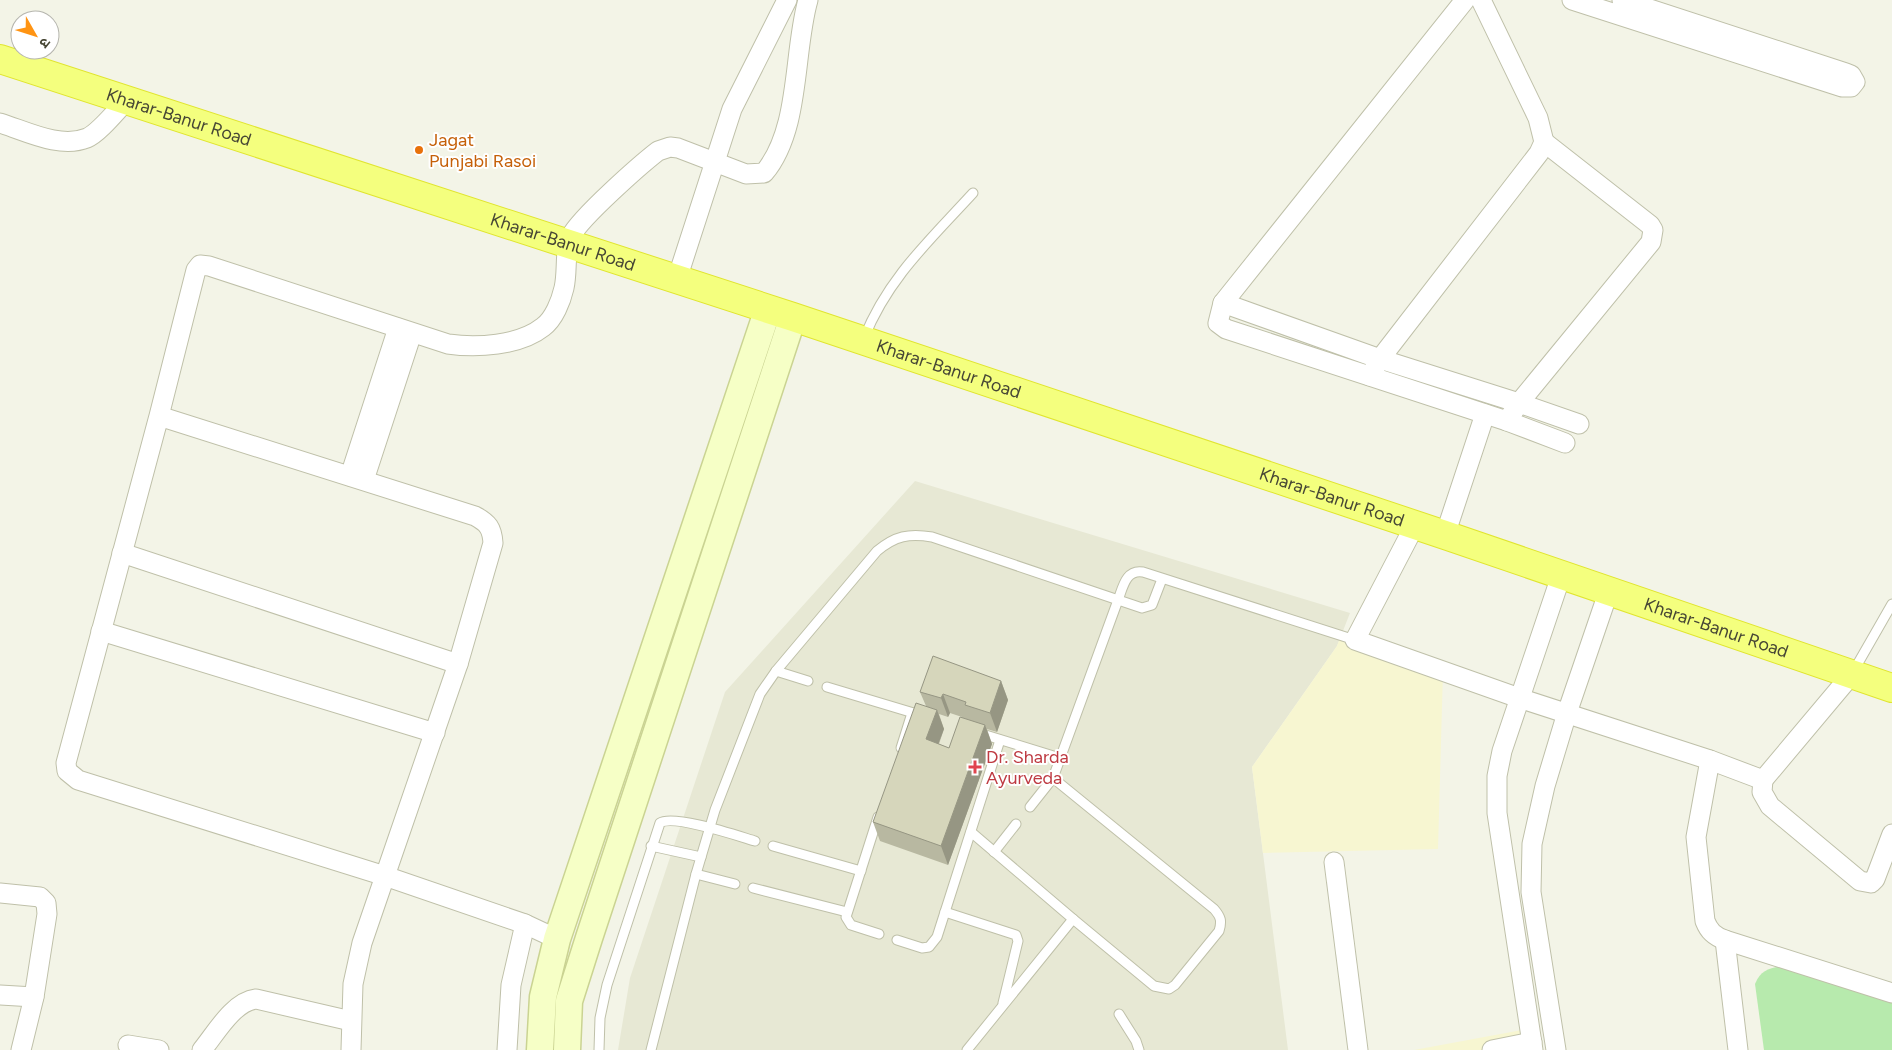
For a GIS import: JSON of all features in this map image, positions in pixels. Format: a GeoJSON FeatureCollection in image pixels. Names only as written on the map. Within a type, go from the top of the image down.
{"type":"FeatureCollection","features":[{"type":"Feature","properties":{"kind":"highway","name":"Kharar-Banur Road"},"geometry":{"type":"LineString","coordinates":[[0,59],[678,279],[1445,535],[1608,593],[1892,688]]}},
{"type":"Feature","properties":{"kind":"main road"},"geometry":{"type":"LineString","coordinates":[[540,1050],[543,996],[557,939],[780,313]]}},
{"type":"Feature","properties":{"kind":"main road"},"geometry":{"type":"LineString","coordinates":[[567,1050],[570,1001],[780,313]]}},
{"type":"Feature","properties":{"kind":"street"},"geometry":{"type":"LineString","coordinates":[[678,279],[732,109],[787,0]]}},
{"type":"Feature","properties":{"kind":"street"},"geometry":{"type":"LineString","coordinates":[[557,939],[525,924],[385,876],[78,780],[67,771],[66,763],[159,416],[193,275],[200,265],[209,266],[448,344],[488,346],[528,336],[544,327],[556,309],[564,289],[568,244],[578,226],[658,151],[670,147],[678,148],[746,174],[755,175],[764,172],[772,163],[790,112],[808,0]]}},
{"type":"Feature","properties":{"kind":"street"},"geometry":{"type":"LineString","coordinates":[[1465,0],[1223,303],[1218,323],[1222,327],[1565,442]]}},
{"type":"Feature","properties":{"kind":"street"},"geometry":{"type":"LineString","coordinates":[[1370,376],[1380,359],[1538,153],[1544,142],[1538,118],[1481,0]]}},
{"type":"Feature","properties":{"kind":"street"},"geometry":{"type":"LineString","coordinates":[[1572,0],[1641,14],[1846,72],[1851,75],[1855,82],[1851,87],[1842,87],[1641,14],[1622,0]]}},
{"type":"Feature","properties":{"kind":"street"},"geometry":{"type":"LineString","coordinates":[[0,123],[46,138],[68,142],[88,138],[127,100]]}},
{"type":"Feature","properties":{"kind":"street"},"geometry":{"type":"LineString","coordinates":[[1507,421],[1519,403],[1651,242],[1653,236],[1650,224],[1544,142]]}},
{"type":"Feature","properties":{"kind":"street"},"geometry":{"type":"LineString","coordinates":[[1223,303],[1380,359],[1579,424]]}},
{"type":"Feature","properties":{"kind":"street"},"geometry":{"type":"LineString","coordinates":[[357,478],[405,331]]}},
{"type":"Feature","properties":{"kind":"street"},"geometry":{"type":"LineString","coordinates":[[1445,535],[1485,414]]}},
{"type":"Feature","properties":{"kind":"street"},"geometry":{"type":"LineString","coordinates":[[159,416],[475,516],[486,522],[492,531],[494,543],[458,664],[362,944],[353,984],[351,1050]]}},
{"type":"Feature","properties":{"kind":"street"},"geometry":{"type":"LineString","coordinates":[[1415,525],[1355,640],[1519,698],[1710,760],[1763,780]]}},
{"type":"Feature","properties":{"kind":"street"},"geometry":{"type":"LineString","coordinates":[[122,553],[458,664]]}},
{"type":"Feature","properties":{"kind":"street"},"geometry":{"type":"LineString","coordinates":[[1492,1050],[1533,1046],[1495,796],[1502,751],[1561,576]]}},
{"type":"Feature","properties":{"kind":"street"},"geometry":{"type":"LineString","coordinates":[[1556,1050],[1531,892],[1532,844],[1536,822],[1566,713],[1608,593]]}},
{"type":"Feature","properties":{"kind":"street"},"geometry":{"type":"LineString","coordinates":[[101,631],[435,733]]}},
{"type":"Feature","properties":{"kind":"street"},"geometry":{"type":"LineString","coordinates":[[1852,674],[1763,780],[1762,792],[1770,806],[1860,882],[1871,883],[1875,879],[1892,834]]}},
{"type":"Feature","properties":{"kind":"street"},"geometry":{"type":"LineString","coordinates":[[1710,760],[1698,817],[1697,853],[1705,921],[1713,934],[1725,940],[1892,994]]}},
{"type":"Feature","properties":{"kind":"street"},"geometry":{"type":"LineString","coordinates":[[1334,862],[1358,1050]]}},
{"type":"Feature","properties":{"kind":"street"},"geometry":{"type":"LineString","coordinates":[[0,894],[40,897],[46,903],[47,914],[34,997],[21,1050]]}},
{"type":"Feature","properties":{"kind":"street"},"geometry":{"type":"LineString","coordinates":[[507,1050],[511,986],[525,924]]}},
{"type":"Feature","properties":{"kind":"street"},"geometry":{"type":"LineString","coordinates":[[1725,940],[1738,1050]]}},
{"type":"Feature","properties":{"kind":"street"},"geometry":{"type":"LineString","coordinates":[[0,995],[34,997]]}},
{"type":"Feature","properties":{"kind":"street"},"geometry":{"type":"LineString","coordinates":[[202,1050],[238,1007],[248,1000],[256,999],[351,1021]]}},
{"type":"Feature","properties":{"kind":"street"},"geometry":{"type":"LineString","coordinates":[[128,1045],[159,1050]]}},
{"type":"Feature","properties":{"kind":"lane"},"geometry":{"type":"LineString","coordinates":[[863,341],[878,305],[892,284],[973,193]]}},
{"type":"Feature","properties":{"kind":"lane"},"geometry":{"type":"LineString","coordinates":[[651,1050],[701,857],[749,719],[760,694],[776,671],[878,551],[891,540],[902,536],[916,534],[932,537],[1142,608],[1147,608],[1154,600],[1162,578]]}},
{"type":"Feature","properties":{"kind":"lane"},"geometry":{"type":"LineString","coordinates":[[1030,807],[1053,778],[1118,600],[1131,573],[1136,571],[1162,578],[1355,640]]}},
{"type":"Feature","properties":{"kind":"lane"},"geometry":{"type":"LineString","coordinates":[[1852,674],[1892,604]]}},
{"type":"Feature","properties":{"kind":"lane"},"geometry":{"type":"LineString","coordinates":[[776,671],[808,681]]}},
{"type":"Feature","properties":{"kind":"lane"},"geometry":{"type":"LineString","coordinates":[[827,686],[929,718]]}},
{"type":"Feature","properties":{"kind":"lane"},"geometry":{"type":"LineString","coordinates":[[897,759],[912,712]]}},
{"type":"Feature","properties":{"kind":"lane"},"geometry":{"type":"LineString","coordinates":[[965,729],[1060,758]]}},
{"type":"Feature","properties":{"kind":"lane"},"geometry":{"type":"LineString","coordinates":[[897,940],[922,948],[929,947],[937,937],[1000,740]]}},
{"type":"Feature","properties":{"kind":"lane"},"geometry":{"type":"LineString","coordinates":[[971,832],[1154,986],[1169,989],[1175,985],[1219,931],[1222,923],[1221,917],[1214,909],[1053,778]]}},
{"type":"Feature","properties":{"kind":"lane"},"geometry":{"type":"LineString","coordinates":[[879,934],[851,925],[847,921],[848,912],[882,806]]}},
{"type":"Feature","properties":{"kind":"lane"},"geometry":{"type":"LineString","coordinates":[[600,1050],[600,1018],[607,985],[658,827],[664,821],[710,828],[755,841]]}},
{"type":"Feature","properties":{"kind":"lane"},"geometry":{"type":"LineString","coordinates":[[994,852],[1016,824]]}},
{"type":"Feature","properties":{"kind":"lane"},"geometry":{"type":"LineString","coordinates":[[651,846],[701,857]]}},
{"type":"Feature","properties":{"kind":"lane"},"geometry":{"type":"LineString","coordinates":[[773,846],[861,871]]}},
{"type":"Feature","properties":{"kind":"lane"},"geometry":{"type":"LineString","coordinates":[[696,874],[735,884]]}},
{"type":"Feature","properties":{"kind":"lane"},"geometry":{"type":"LineString","coordinates":[[753,888],[848,912]]}},
{"type":"Feature","properties":{"kind":"lane"},"geometry":{"type":"LineString","coordinates":[[945,912],[1013,933],[1018,938],[1002,1006]]}},
{"type":"Feature","properties":{"kind":"lane"},"geometry":{"type":"LineString","coordinates":[[967,1050],[1073,919]]}},
{"type":"Feature","properties":{"kind":"lane"},"geometry":{"type":"LineString","coordinates":[[1119,1014],[1136,1041],[1139,1050]]}},
{"type":"Feature","properties":{"kind":"shaded area"},"geometry":{"type":"Polygon","coordinates":[[[915,481],[1350,613],[1337,646],[1252,767],[1288,1050],[618,1050],[630,978],[725,692],[915,481]]]}},
{"type":"Feature","properties":{"kind":"shaded area"},"geometry":{"type":"Polygon","coordinates":[[[1340,638],[1443,671],[1438,849],[1263,853],[1252,767],[1337,646],[1340,638]]]}},
{"type":"Feature","properties":{"kind":"shaded area"},"geometry":{"type":"Polygon","coordinates":[[[1528,1029],[1543,1046],[1543,1050],[1414,1050],[1528,1029]]]}},
{"type":"Feature","properties":{"kind":"green space"},"geometry":{"type":"Polygon","coordinates":[[[1784,966],[1892,999],[1892,1050],[1764,1050],[1755,984],[1766,970],[1784,966]]]}},
{"type":"Feature","properties":{"kind":"building"},"geometry":{"type":"Polygon","coordinates":[[[933,656],[1001,681],[990,713],[965,705],[966,702],[943,694],[941,698],[920,692],[933,656]]]}},
{"type":"Feature","properties":{"kind":"building"},"geometry":{"type":"Polygon","coordinates":[[[916,703],[937,710],[926,739],[949,748],[960,717],[985,725],[941,846],[873,822],[916,703]]]}},
{"type":"Feature","properties":{"kind":"place","name":"Jagat Punjabi Rasoi"},"geometry":{"type":"Point","coordinates":[419,150]}},
{"type":"Feature","properties":{"kind":"place","name":"Dr. Sharda Ayurveda"},"geometry":{"type":"Point","coordinates":[975,767]}}]}
